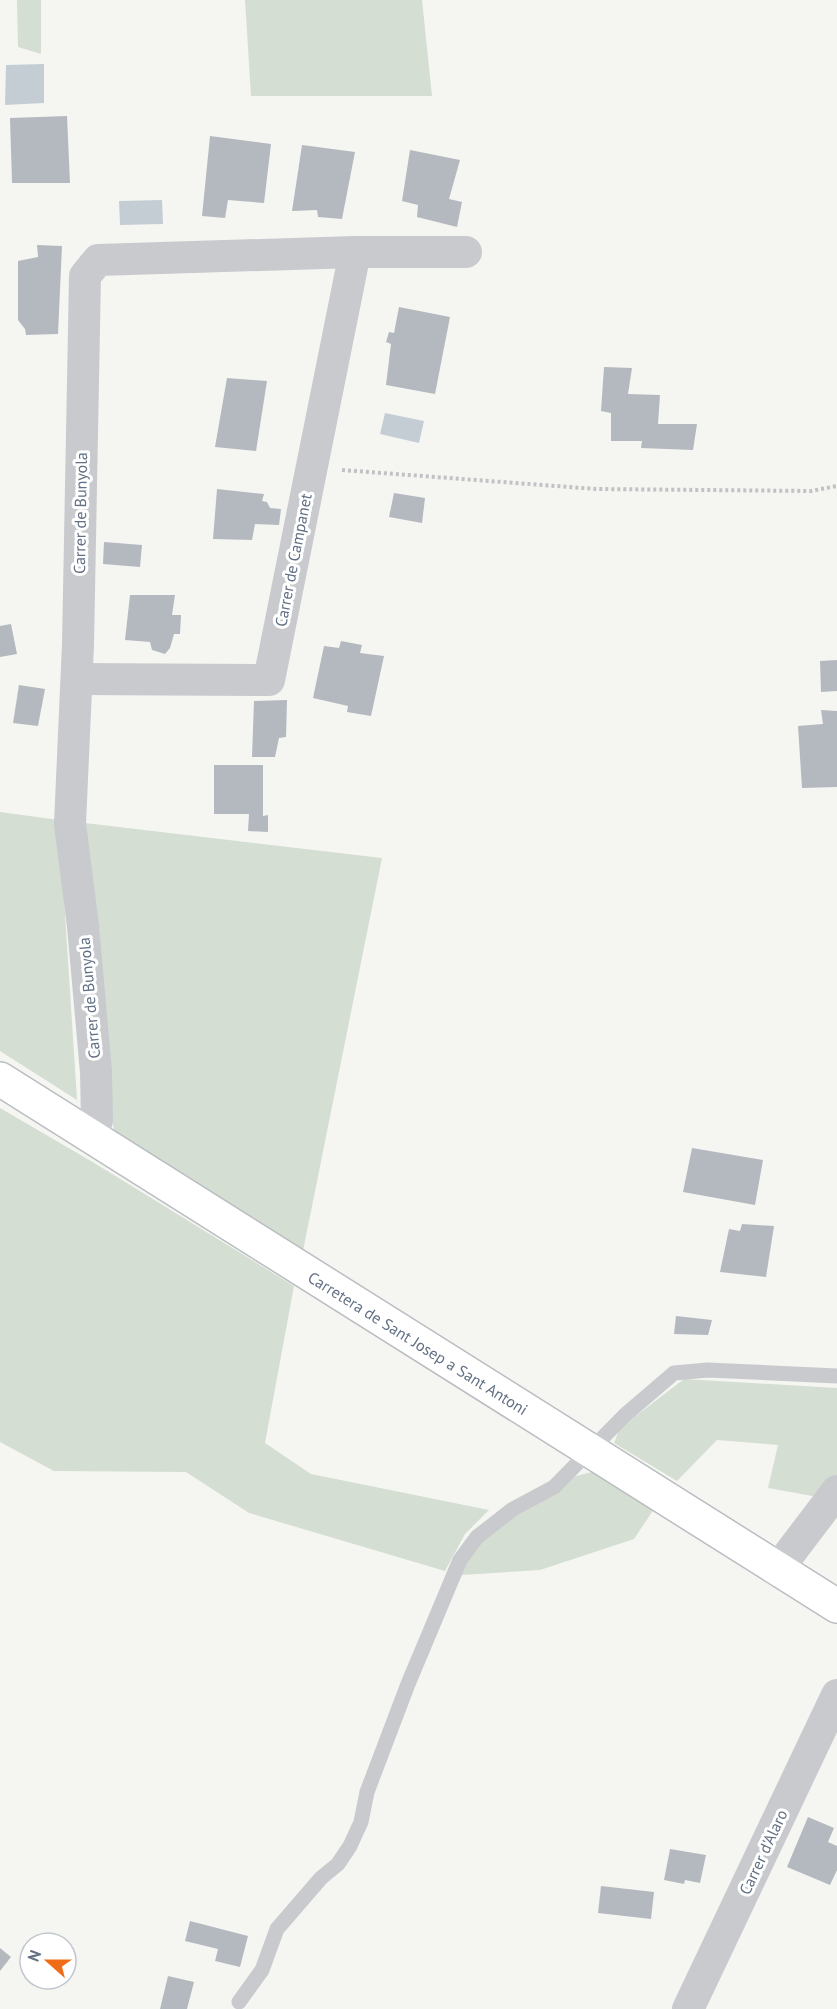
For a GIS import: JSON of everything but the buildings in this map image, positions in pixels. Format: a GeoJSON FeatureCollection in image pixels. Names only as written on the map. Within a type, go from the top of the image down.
{"type":"FeatureCollection","features":[{"type":"Feature","properties":{"kind":"main road","name":"Carretera de Sant Josep a Sant Antoni"},"geometry":{"type":"LineString","coordinates":[[0,1079],[837,1606]]}},
{"type":"Feature","properties":{"kind":"street","name":"Carrer de Bunyola"},"geometry":{"type":"LineString","coordinates":[[90,1136],[97,1121],[96,1072],[70,824],[76,679],[85,276],[98,260],[355,252],[466,252]]}},
{"type":"Feature","properties":{"kind":"street","name":"Carrer de Campanet"},"geometry":{"type":"LineString","coordinates":[[76,679],[269,681],[355,252]]}},
{"type":"Feature","properties":{"kind":"street"},"geometry":{"type":"LineString","coordinates":[[777,1570],[837,1491]]}},
{"type":"Feature","properties":{"kind":"street","name":"Carrer d'Alaro"},"geometry":{"type":"LineString","coordinates":[[688,2009],[837,1695]]}},
{"type":"Feature","properties":{"kind":"lane"},"geometry":{"type":"LineString","coordinates":[[239,2001],[262,1970],[277,1929],[321,1878],[339,1864],[350,1846],[361,1821],[367,1792],[408,1683],[460,1560],[477,1537],[513,1509],[554,1487],[588,1450],[674,1373],[708,1370],[837,1376]]}},
{"type":"Feature","properties":{"kind":"path"},"geometry":{"type":"LineString","coordinates":[[311,467],[596,489],[811,491],[837,486]]}},
{"type":"Feature","properties":{"kind":"shaded area"},"geometry":{"type":"Polygon","coordinates":[[[17,0],[41,0],[41,54],[18,47],[17,0]]]}},
{"type":"Feature","properties":{"kind":"shaded area"},"geometry":{"type":"Polygon","coordinates":[[[245,0],[422,0],[432,96],[251,96],[245,0]]]}},
{"type":"Feature","properties":{"kind":"shaded area"},"geometry":{"type":"Polygon","coordinates":[[[44,64],[44,103],[5,105],[6,65],[44,64]]]}},
{"type":"Feature","properties":{"kind":"shaded area"},"geometry":{"type":"Polygon","coordinates":[[[162,200],[163,224],[120,225],[119,201],[162,200]]]}},
{"type":"Feature","properties":{"kind":"shaded area"},"geometry":{"type":"Polygon","coordinates":[[[385,413],[424,421],[419,443],[380,434],[385,413]]]}},
{"type":"Feature","properties":{"kind":"shaded area"},"geometry":{"type":"Polygon","coordinates":[[[0,812],[59,820],[77,1100],[0,1051],[0,812]]]}},
{"type":"Feature","properties":{"kind":"shaded area"},"geometry":{"type":"Polygon","coordinates":[[[85,823],[382,858],[303,1251],[114,1134],[85,823]]]}},
{"type":"Feature","properties":{"kind":"shaded area"},"geometry":{"type":"Polygon","coordinates":[[[0,1108],[96,1164],[294,1286],[265,1443],[311,1474],[489,1510],[465,1534],[445,1571],[249,1513],[186,1472],[54,1471],[0,1442],[0,1108]]]}},
{"type":"Feature","properties":{"kind":"shaded area"},"geometry":{"type":"Polygon","coordinates":[[[684,1379],[837,1388],[837,1475],[818,1497],[768,1488],[778,1445],[717,1440],[677,1481],[614,1443],[620,1428],[684,1379]]]}},
{"type":"Feature","properties":{"kind":"shaded area"},"geometry":{"type":"Polygon","coordinates":[[[592,1472],[654,1509],[634,1539],[540,1570],[461,1575],[469,1556],[487,1535],[576,1476],[592,1472]]]}}]}
